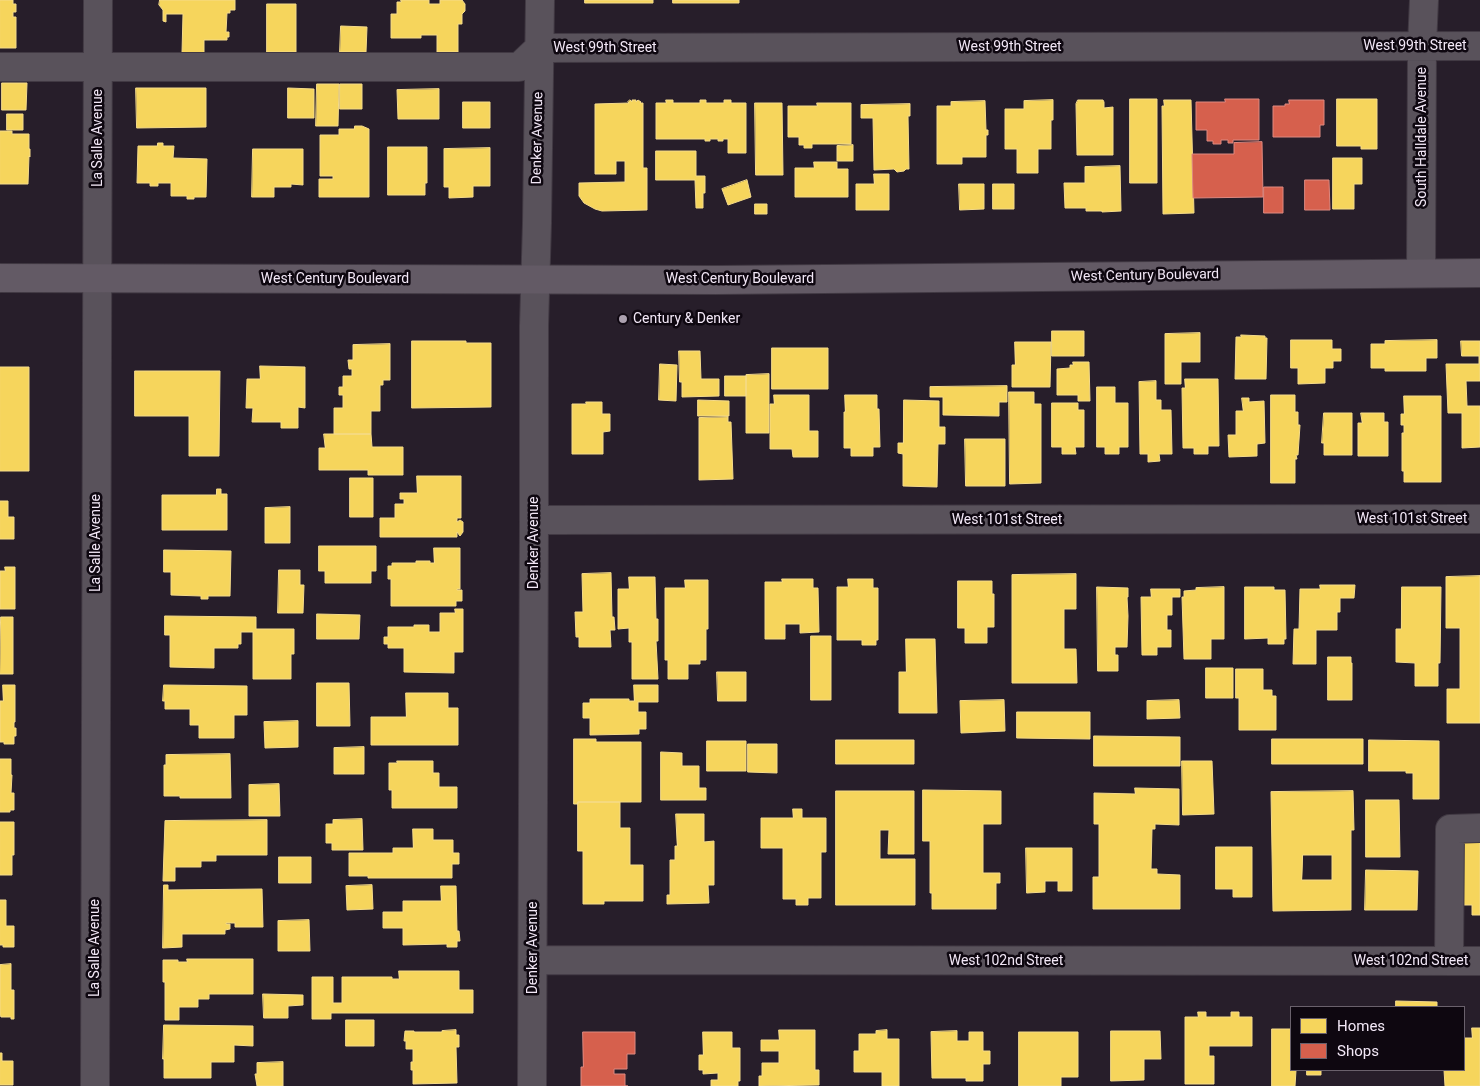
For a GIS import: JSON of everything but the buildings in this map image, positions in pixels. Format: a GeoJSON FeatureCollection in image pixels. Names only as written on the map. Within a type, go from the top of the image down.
{"type":"FeatureCollection","features":[{"type":"Feature","properties":{"kind":"main road","name":"West Century Boulevard"},"geometry":{"type":"LineString","coordinates":[[0,278],[726,280],[1480,273]]}},
{"type":"Feature","properties":{"kind":"street","name":"La Salle Avenue"},"geometry":{"type":"LineString","coordinates":[[95,1086],[98,0]]}},
{"type":"Feature","properties":{"kind":"street","name":"Denker Avenue"},"geometry":{"type":"LineString","coordinates":[[532,1086],[534,326],[540,0]]}},
{"type":"Feature","properties":{"kind":"street","name":"South Halldale Avenue"},"geometry":{"type":"LineString","coordinates":[[1421,274],[1424,0]]}},
{"type":"Feature","properties":{"kind":"street","name":"West 99th Street"},"geometry":{"type":"LineString","coordinates":[[539,48],[1480,46]]}},
{"type":"Feature","properties":{"kind":"street"},"geometry":{"type":"LineString","coordinates":[[0,67],[520,67],[539,48]]}},
{"type":"Feature","properties":{"kind":"street","name":"West 101st Street"},"geometry":{"type":"LineString","coordinates":[[534,520],[1480,519]]}},
{"type":"Feature","properties":{"kind":"street"},"geometry":{"type":"LineString","coordinates":[[1449,962],[1450,829],[1480,828]]}},
{"type":"Feature","properties":{"kind":"street","name":"West 102nd Street"},"geometry":{"type":"LineString","coordinates":[[533,960],[1480,962]]}},
{"type":"Feature","properties":{"kind":"place","name":"Century & Denker"},"geometry":{"type":"Point","coordinates":[623,319]}}]}
